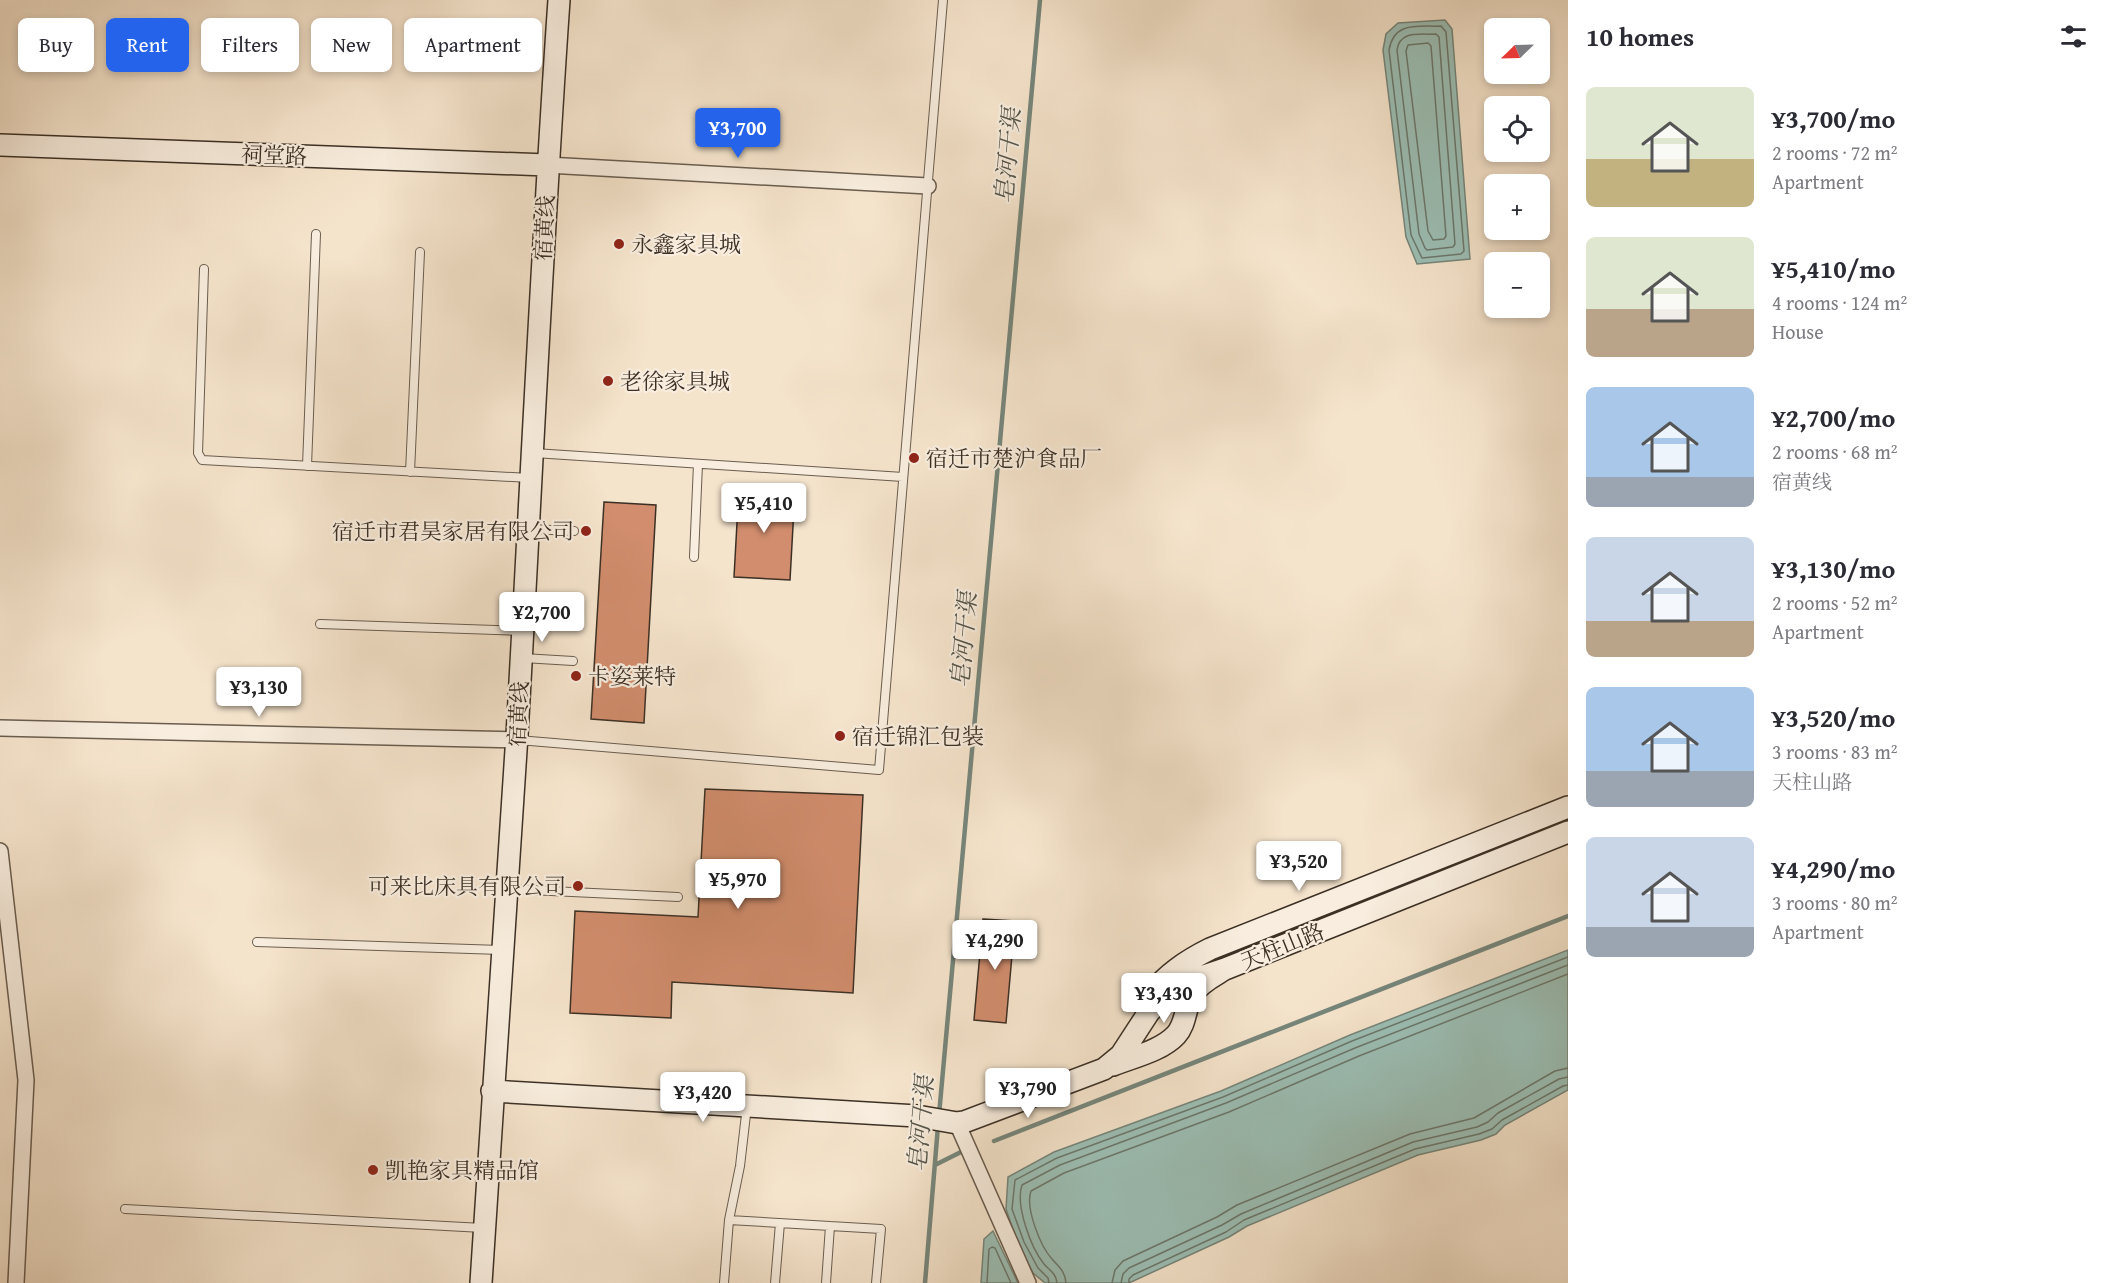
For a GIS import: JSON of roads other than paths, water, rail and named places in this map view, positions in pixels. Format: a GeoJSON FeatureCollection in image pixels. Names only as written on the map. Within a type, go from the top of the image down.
{"type":"FeatureCollection","features":[{"type":"Feature","properties":{"kind":"street","name":"宿黄线"},"geometry":{"type":"LineString","coordinates":[[481,1283],[517,740],[547,165],[559,0]]}},
{"type":"Feature","properties":{"kind":"street","name":"祠堂路"},"geometry":{"type":"LineString","coordinates":[[0,145],[547,165]]}},
{"type":"Feature","properties":{"kind":"street"},"geometry":{"type":"LineString","coordinates":[[547,165],[927,186]]}},
{"type":"Feature","properties":{"kind":"street"},"geometry":{"type":"LineString","coordinates":[[0,728],[517,740]]}},
{"type":"Feature","properties":{"kind":"street","name":"天柱山路"},"geometry":{"type":"LineString","coordinates":[[1104,1069],[1139,1009],[1161,982],[1185,961],[1239,937],[1568,807]]}},
{"type":"Feature","properties":{"kind":"street","name":"天柱山路"},"geometry":{"type":"LineString","coordinates":[[1104,1069],[1160,1047],[1172,1039],[1181,1027],[1192,994],[1225,969],[1568,831]]}},
{"type":"Feature","properties":{"kind":"street"},"geometry":{"type":"LineString","coordinates":[[0,851],[26,1080],[15,1283]]}},
{"type":"Feature","properties":{"kind":"street"},"geometry":{"type":"LineString","coordinates":[[492,1091],[917,1116],[954,1122],[969,1121],[1104,1069],[1121,1054],[1149,1012],[1167,993],[1186,982],[1225,969]]}},
{"type":"Feature","properties":{"kind":"street"},"geometry":{"type":"LineString","coordinates":[[954,1122],[1028,1283]]}},
{"type":"Feature","properties":{"kind":"lane"},"geometry":{"type":"LineString","coordinates":[[517,740],[879,770],[943,0]]}},
{"type":"Feature","properties":{"kind":"lane"},"geometry":{"type":"LineString","coordinates":[[307,466],[316,234]]}},
{"type":"Feature","properties":{"kind":"lane"},"geometry":{"type":"LineString","coordinates":[[410,472],[420,252]]}},
{"type":"Feature","properties":{"kind":"lane"},"geometry":{"type":"LineString","coordinates":[[204,269],[198,453],[202,460],[531,478]]}},
{"type":"Feature","properties":{"kind":"lane"},"geometry":{"type":"LineString","coordinates":[[532,453],[903,477]]}},
{"type":"Feature","properties":{"kind":"lane"},"geometry":{"type":"LineString","coordinates":[[694,557],[698,464]]}},
{"type":"Feature","properties":{"kind":"lane"},"geometry":{"type":"LineString","coordinates":[[528,529],[574,531]]}},
{"type":"Feature","properties":{"kind":"lane"},"geometry":{"type":"LineString","coordinates":[[320,624],[523,631]]}},
{"type":"Feature","properties":{"kind":"lane"},"geometry":{"type":"LineString","coordinates":[[521,658],[573,661]]}},
{"type":"Feature","properties":{"kind":"lane"},"geometry":{"type":"LineString","coordinates":[[506,889],[678,897]]}},
{"type":"Feature","properties":{"kind":"lane"},"geometry":{"type":"LineString","coordinates":[[256,942],[502,950]]}},
{"type":"Feature","properties":{"kind":"lane"},"geometry":{"type":"LineString","coordinates":[[724,1283],[729,1220],[740,1166],[747,1106]]}},
{"type":"Feature","properties":{"kind":"lane"},"geometry":{"type":"LineString","coordinates":[[125,1209],[484,1228]]}},
{"type":"Feature","properties":{"kind":"lane"},"geometry":{"type":"LineString","coordinates":[[729,1220],[881,1229],[876,1283]]}},
{"type":"Feature","properties":{"kind":"lane"},"geometry":{"type":"LineString","coordinates":[[775,1283],[780,1223]]}},
{"type":"Feature","properties":{"kind":"lane"},"geometry":{"type":"LineString","coordinates":[[826,1283],[830,1226]]}},
{"type":"Feature","properties":{"kind":"water"},"geometry":{"type":"Polygon","coordinates":[[[1445,20],[1452,29],[1470,259],[1417,264],[1406,237],[1383,50],[1386,34],[1398,23],[1445,20]]]}},
{"type":"Feature","properties":{"kind":"water"},"geometry":{"type":"Polygon","coordinates":[[[1568,950],[1568,1090],[1505,1125],[1496,1134],[1481,1140],[1418,1155],[1247,1226],[1229,1237],[1129,1283],[1045,1283],[1033,1273],[1018,1244],[1006,1209],[1008,1177],[1054,1152],[1221,1091],[1350,1035],[1568,950]]]}},
{"type":"Feature","properties":{"kind":"water"},"geometry":{"type":"Polygon","coordinates":[[[993,1231],[1018,1283],[981,1283],[984,1239],[993,1231]]]}},
{"type":"Feature","properties":{"kind":"waterway","name":"皂河干渠"},"geometry":{"type":"LineString","coordinates":[[939,1115],[1040,0]]}},
{"type":"Feature","properties":{"kind":"waterway"},"geometry":{"type":"LineString","coordinates":[[994,1141],[1568,916]]}},
{"type":"Feature","properties":{"kind":"waterway","name":"皂河干渠"},"geometry":{"type":"LineString","coordinates":[[925,1283],[938,1126]]}},
{"type":"Feature","properties":{"kind":"waterway"},"geometry":{"type":"LineString","coordinates":[[935,1165],[963,1151]]}},
{"type":"Feature","properties":{"kind":"place","name":"永鑫家具城"},"geometry":{"type":"Point","coordinates":[619,244]}},
{"type":"Feature","properties":{"kind":"place","name":"老徐家具城"},"geometry":{"type":"Point","coordinates":[608,381]}},
{"type":"Feature","properties":{"kind":"place","name":"宿迁市楚沪食品厂"},"geometry":{"type":"Point","coordinates":[914,458]}},
{"type":"Feature","properties":{"kind":"place","name":"宿迁市君昊家居有限公司"},"geometry":{"type":"Point","coordinates":[586,531]}},
{"type":"Feature","properties":{"kind":"place","name":"卡姿莱特"},"geometry":{"type":"Point","coordinates":[576,676]}},
{"type":"Feature","properties":{"kind":"place","name":"宿迁锦汇包装"},"geometry":{"type":"Point","coordinates":[840,736]}},
{"type":"Feature","properties":{"kind":"place","name":"可来比床具有限公司"},"geometry":{"type":"Point","coordinates":[578,886]}},
{"type":"Feature","properties":{"kind":"place","name":"凯艳家具精品馆"},"geometry":{"type":"Point","coordinates":[373,1170]}}]}
